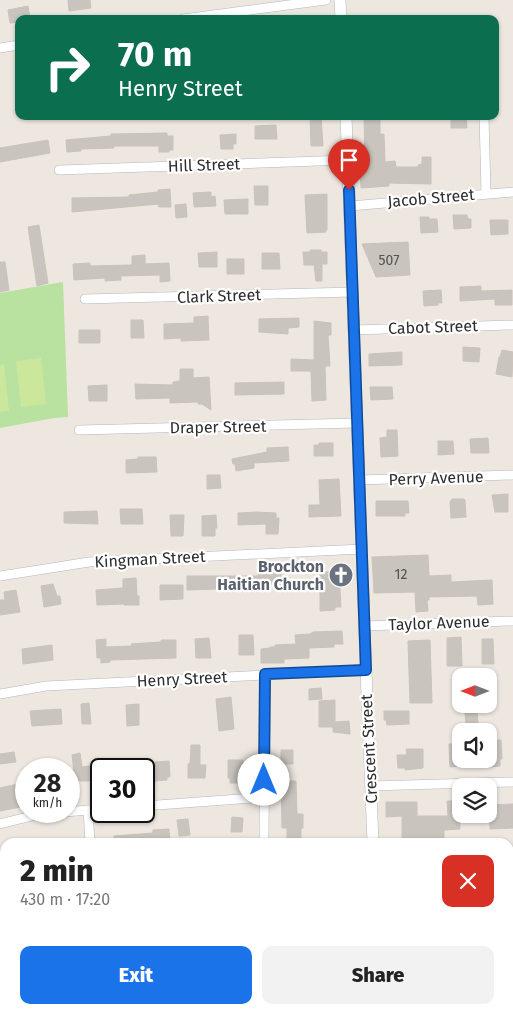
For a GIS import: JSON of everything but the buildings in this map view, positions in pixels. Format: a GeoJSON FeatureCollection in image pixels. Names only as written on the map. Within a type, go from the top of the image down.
{"type":"FeatureCollection","features":[{"type":"Feature","properties":{"kind":"main road"},"geometry":{"type":"LineString","coordinates":[[340,0],[341,15]]}},
{"type":"Feature","properties":{"kind":"main road","name":"Crescent Street"},"geometry":{"type":"LineString","coordinates":[[346,120],[364,626],[374,838]]}},
{"type":"Feature","properties":{"kind":"street"},"geometry":{"type":"LineString","coordinates":[[213,15],[326,0]]}},
{"type":"Feature","properties":{"kind":"street"},"geometry":{"type":"LineString","coordinates":[[0,48],[15,46]]}},
{"type":"Feature","properties":{"kind":"street"},"geometry":{"type":"LineString","coordinates":[[484,120],[486,194]]}},
{"type":"Feature","properties":{"kind":"street","name":"Hill Street"},"geometry":{"type":"LineString","coordinates":[[59,170],[348,160]]}},
{"type":"Feature","properties":{"kind":"street","name":"Jacob Street"},"geometry":{"type":"LineString","coordinates":[[350,206],[513,192]]}},
{"type":"Feature","properties":{"kind":"street","name":"Clark Street"},"geometry":{"type":"LineString","coordinates":[[85,299],[353,292]]}},
{"type":"Feature","properties":{"kind":"street","name":"Cabot Street"},"geometry":{"type":"LineString","coordinates":[[354,330],[513,325]]}},
{"type":"Feature","properties":{"kind":"street","name":"Draper Street"},"geometry":{"type":"LineString","coordinates":[[79,430],[357,423]]}},
{"type":"Feature","properties":{"kind":"street","name":"Perry Avenue"},"geometry":{"type":"LineString","coordinates":[[359,480],[513,475]]}},
{"type":"Feature","properties":{"kind":"street","name":"Kingman Street"},"geometry":{"type":"LineString","coordinates":[[0,576],[89,562],[362,549]]}},
{"type":"Feature","properties":{"kind":"street","name":"Taylor Avenue"},"geometry":{"type":"LineString","coordinates":[[364,626],[513,621]]}},
{"type":"Feature","properties":{"kind":"street","name":"Henry Street"},"geometry":{"type":"LineString","coordinates":[[0,694],[46,686],[366,670]]}},
{"type":"Feature","properties":{"kind":"street"},"geometry":{"type":"LineString","coordinates":[[264,838],[265,674]]}},
{"type":"Feature","properties":{"kind":"street"},"geometry":{"type":"LineString","coordinates":[[371,786],[513,782]]}},
{"type":"Feature","properties":{"kind":"street"},"geometry":{"type":"LineString","coordinates":[[155,805],[264,797]]}},
{"type":"Feature","properties":{"kind":"street"},"geometry":{"type":"LineString","coordinates":[[0,824],[40,814],[88,810],[90,838]]}},
{"type":"Feature","properties":{"kind":"green space"},"geometry":{"type":"Polygon","coordinates":[[[63,282],[68,417],[0,428],[0,293],[63,282]]]}},
{"type":"Feature","properties":{"kind":"green space"},"geometry":{"type":"Polygon","coordinates":[[[41,358],[46,404],[21,407],[16,361],[41,358]]]}},
{"type":"Feature","properties":{"kind":"green space"},"geometry":{"type":"Polygon","coordinates":[[[4,364],[9,411],[0,412],[0,365],[4,364]]]}},
{"type":"Feature","properties":{"kind":"place","name":"Brockton Haitian Church"},"geometry":{"type":"Point","coordinates":[341,575]}},
{"type":"Feature","properties":{"kind":"route"},"geometry":{"type":"LineString","coordinates":[[264,780],[265,674],[366,670],[349,190]]}}]}
